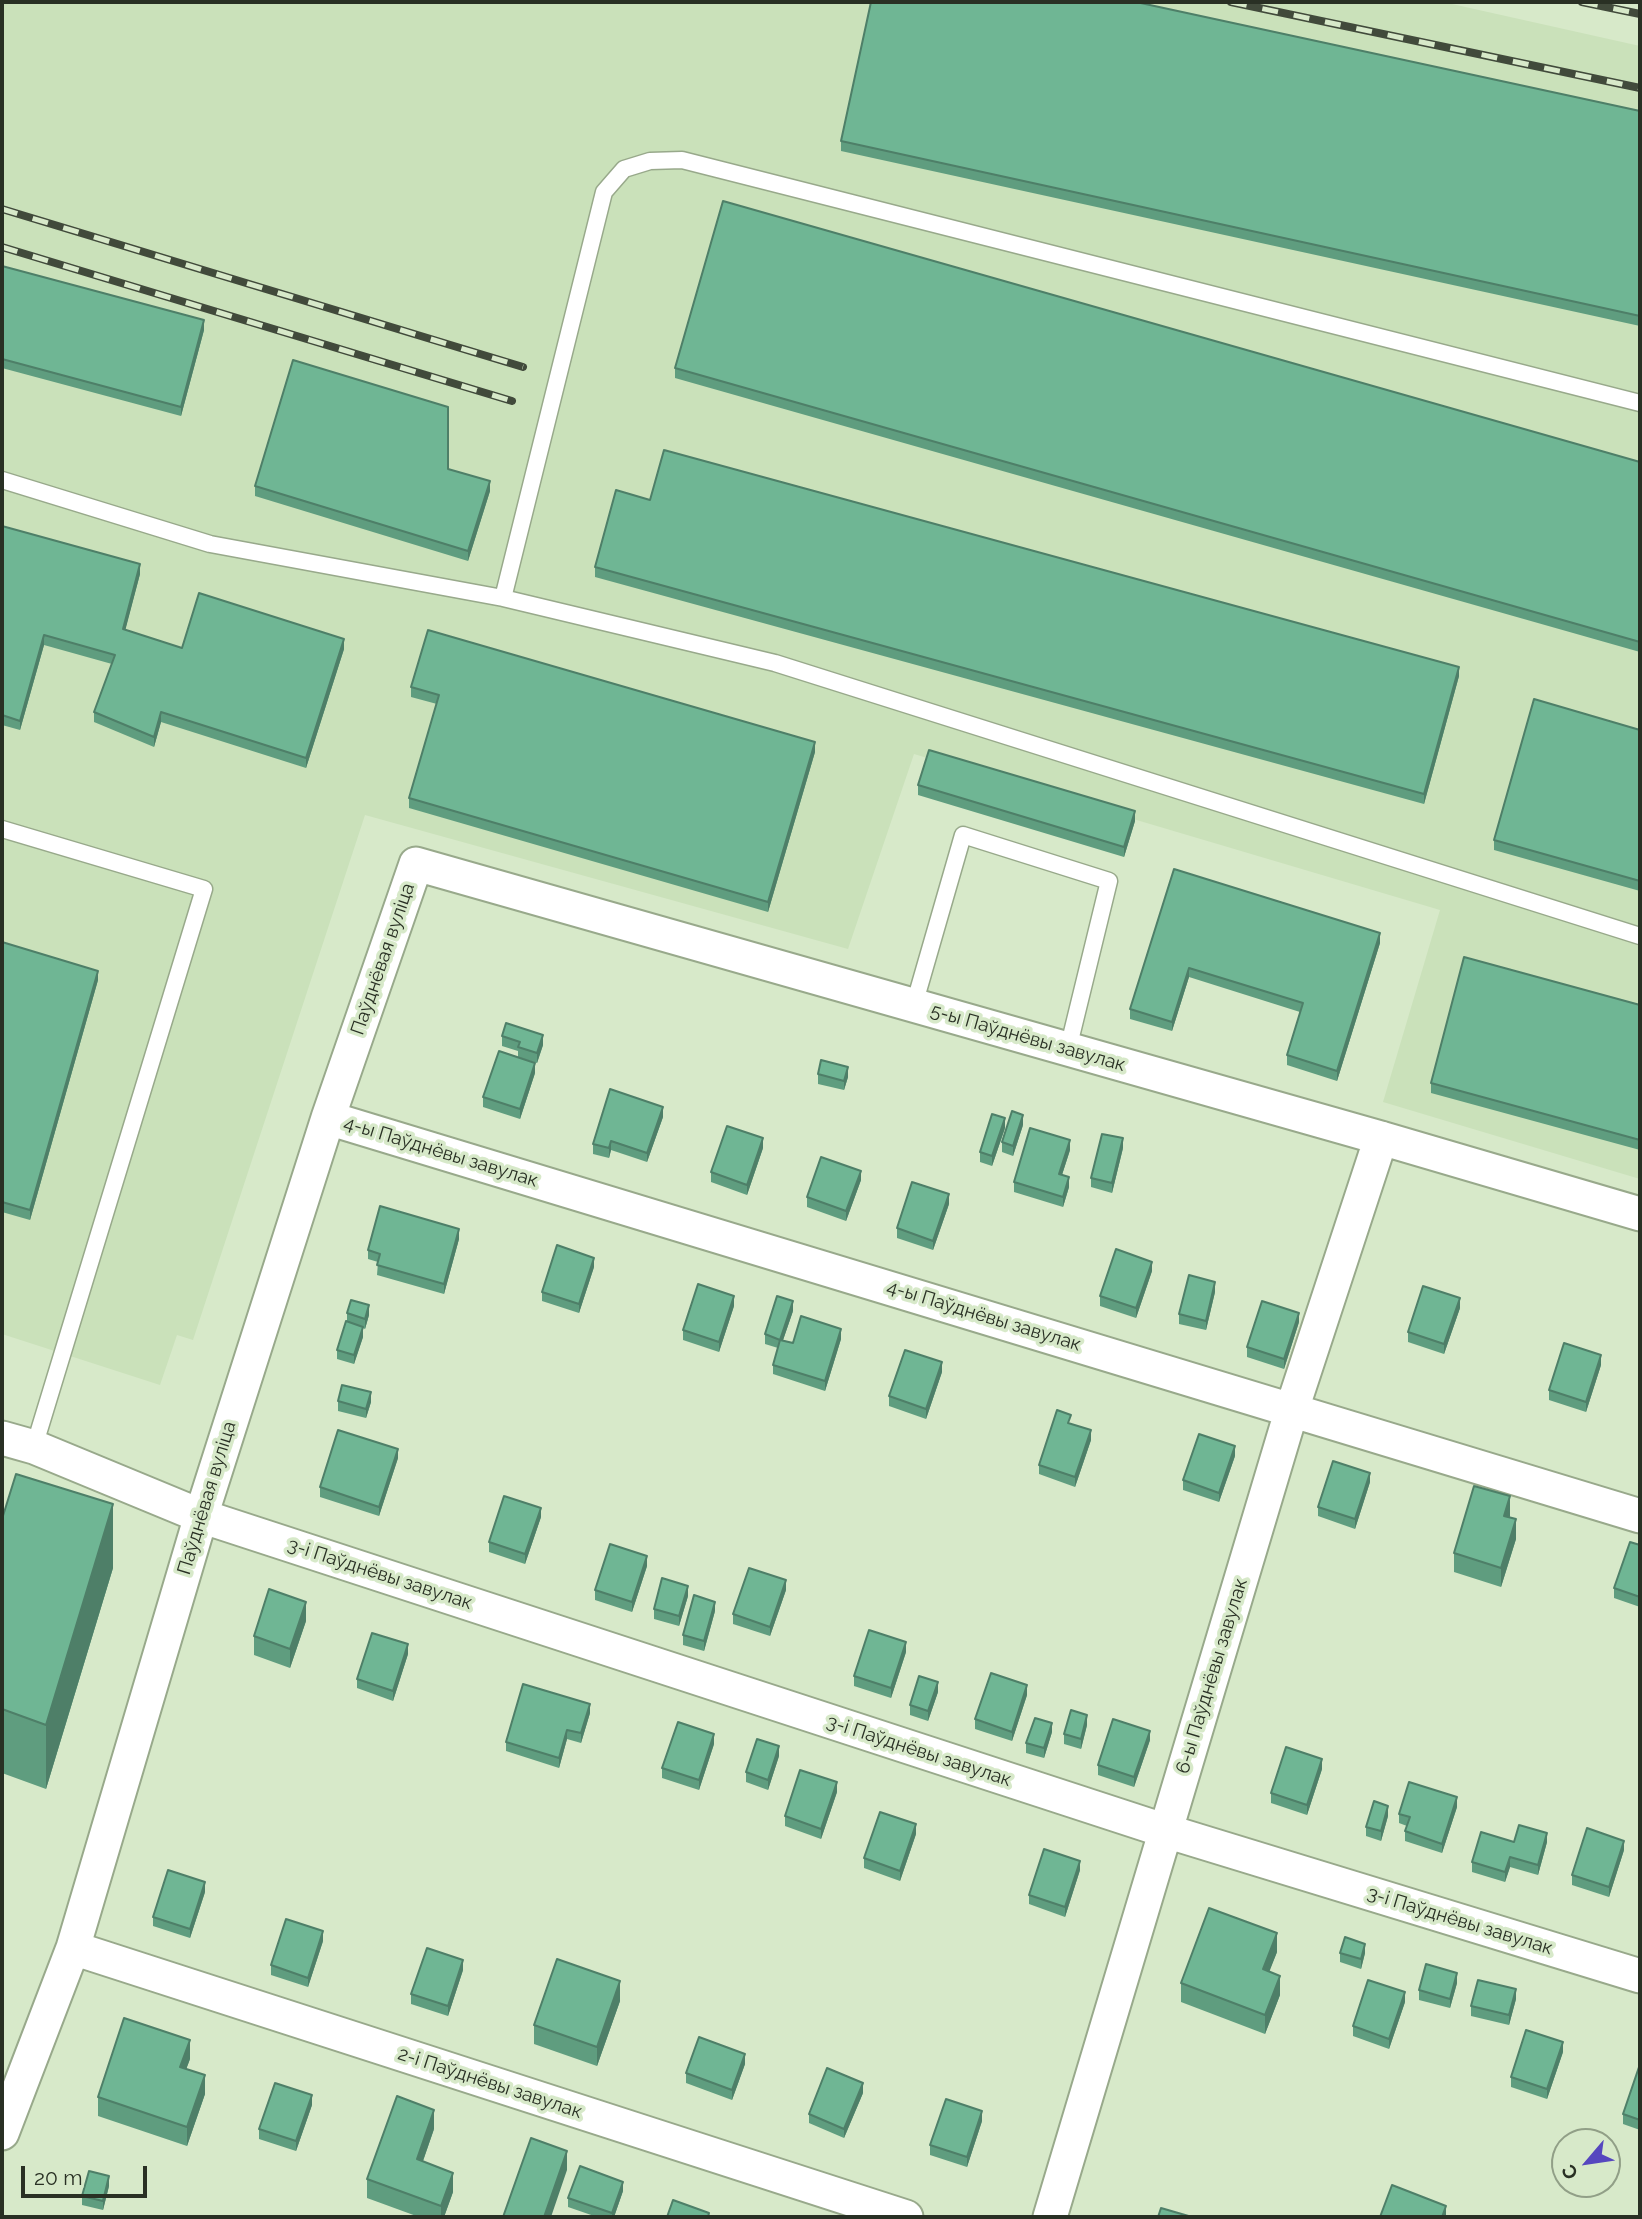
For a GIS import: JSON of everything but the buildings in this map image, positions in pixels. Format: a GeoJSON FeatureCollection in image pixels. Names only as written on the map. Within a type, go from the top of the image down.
{"type":"FeatureCollection","features":[{"type":"Feature","properties":{"kind":"street","name":"5-ы Паўднёвы завулак"},"geometry":{"type":"LineString","coordinates":[[416,864],[1640,1214]]}},
{"type":"Feature","properties":{"kind":"street","name":"Паўднёвая вуліца"},"geometry":{"type":"LineString","coordinates":[[2,2133],[73,1948],[201,1516],[328,1118],[416,864]]}},
{"type":"Feature","properties":{"kind":"street","name":"4-ы Паўднёвы завулак"},"geometry":{"type":"LineString","coordinates":[[328,1118],[1640,1516]]}},
{"type":"Feature","properties":{"kind":"street","name":"6-ы Паўднёвы завулак"},"geometry":{"type":"LineString","coordinates":[[1051,2217],[1292,1409],[1381,1138]]}},
{"type":"Feature","properties":{"kind":"street","name":"3-і Паўднёвы завулак"},"geometry":{"type":"LineString","coordinates":[[2,1438],[34,1447],[201,1516],[1166,1831],[1640,1976]]}},
{"type":"Feature","properties":{"kind":"street","name":"2-і Паўднёвы завулак"},"geometry":{"type":"LineString","coordinates":[[73,1948],[906,2217]]}},
{"type":"Feature","properties":{"kind":"lane"},"geometry":{"type":"LineString","coordinates":[[503,598],[604,192],[624,169],[650,161],[682,160],[1640,403]]}},
{"type":"Feature","properties":{"kind":"lane"},"geometry":{"type":"LineString","coordinates":[[2,480],[210,544],[503,598],[775,663],[1640,936]]}},
{"type":"Feature","properties":{"kind":"lane"},"geometry":{"type":"LineString","coordinates":[[2,829],[204,889],[34,1447]]}},
{"type":"Feature","properties":{"kind":"lane"},"geometry":{"type":"LineString","coordinates":[[914,1005],[963,835],[1109,881],[1068,1049]]}},
{"type":"Feature","properties":{"kind":"shaded area"},"geometry":{"type":"Polygon","coordinates":[[[2,2],[1443,2],[1640,46],[1640,1179],[1383,1102],[1440,910],[914,754],[848,949],[365,815],[193,1340],[177,1335],[160,1385],[2,1334],[2,2]]]}},
{"type":"Feature","properties":{"kind":"railway"},"geometry":{"type":"LineString","coordinates":[[1231,2],[1640,88]]}},
{"type":"Feature","properties":{"kind":"railway"},"geometry":{"type":"LineString","coordinates":[[1582,2],[1640,14]]}},
{"type":"Feature","properties":{"kind":"railway"},"geometry":{"type":"LineString","coordinates":[[2,209],[523,367]]}},
{"type":"Feature","properties":{"kind":"railway"},"geometry":{"type":"LineString","coordinates":[[2,247],[512,401]]}}]}
